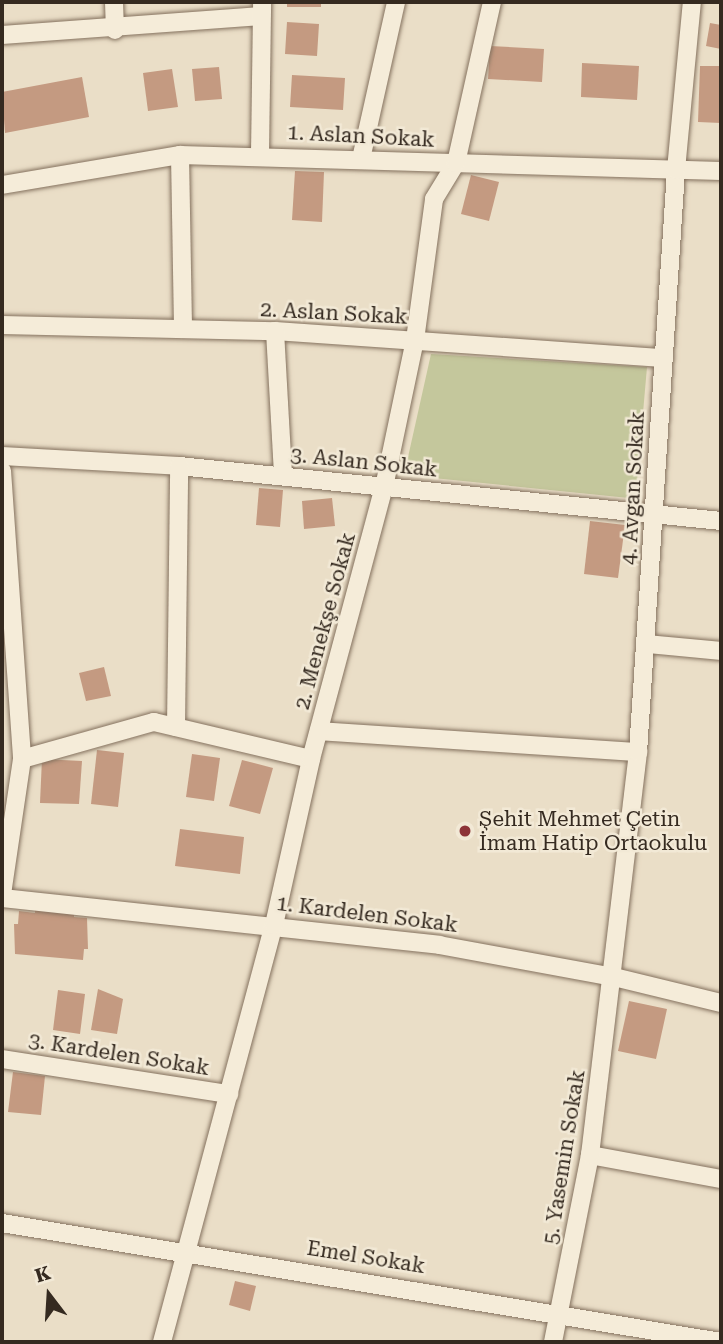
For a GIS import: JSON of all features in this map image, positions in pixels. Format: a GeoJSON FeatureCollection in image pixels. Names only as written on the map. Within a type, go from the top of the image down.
{"type":"FeatureCollection","features":[{"type":"Feature","properties":{"kind":"street"},"geometry":{"type":"LineString","coordinates":[[114,2],[115,30]]}},
{"type":"Feature","properties":{"kind":"street"},"geometry":{"type":"LineString","coordinates":[[361,159],[396,2]]}},
{"type":"Feature","properties":{"kind":"street","name":"2. Menekşe Sokak"},"geometry":{"type":"LineString","coordinates":[[162,1342],[274,925],[311,759],[384,487],[415,340],[434,198],[456,163],[492,2]]}},
{"type":"Feature","properties":{"kind":"street","name":"4. Avgan Sokak"},"geometry":{"type":"LineString","coordinates":[[614,977],[647,644],[676,170],[692,2]]}},
{"type":"Feature","properties":{"kind":"street"},"geometry":{"type":"LineString","coordinates":[[2,35],[115,30],[262,9],[260,154]]}},
{"type":"Feature","properties":{"kind":"street","name":"1. Aslan Sokak"},"geometry":{"type":"LineString","coordinates":[[2,185],[180,155],[260,154],[721,171]]}},
{"type":"Feature","properties":{"kind":"street"},"geometry":{"type":"LineString","coordinates":[[180,155],[183,329]]}},
{"type":"Feature","properties":{"kind":"street","name":"2. Aslan Sokak"},"geometry":{"type":"LineString","coordinates":[[2,325],[275,331],[663,358]]}},
{"type":"Feature","properties":{"kind":"street"},"geometry":{"type":"LineString","coordinates":[[275,331],[284,476]]}},
{"type":"Feature","properties":{"kind":"street","name":"3. Aslan Sokak"},"geometry":{"type":"LineString","coordinates":[[2,456],[179,466],[721,521]]}},
{"type":"Feature","properties":{"kind":"street"},"geometry":{"type":"LineString","coordinates":[[176,727],[179,466]]}},
{"type":"Feature","properties":{"kind":"street"},"geometry":{"type":"LineString","coordinates":[[2,471],[5,554],[22,759],[2,896]]}},
{"type":"Feature","properties":{"kind":"street"},"geometry":{"type":"LineString","coordinates":[[647,644],[721,651]]}},
{"type":"Feature","properties":{"kind":"street"},"geometry":{"type":"LineString","coordinates":[[22,759],[154,722],[311,759]]}},
{"type":"Feature","properties":{"kind":"street"},"geometry":{"type":"LineString","coordinates":[[319,730],[638,752]]}},
{"type":"Feature","properties":{"kind":"street","name":"1. Kardelen Sokak"},"geometry":{"type":"LineString","coordinates":[[2,896],[439,945],[614,977],[721,1003]]}},
{"type":"Feature","properties":{"kind":"street","name":"5. Yasemin Sokak"},"geometry":{"type":"LineString","coordinates":[[553,1342],[590,1155],[614,977]]}},
{"type":"Feature","properties":{"kind":"street","name":"3. Kardelen Sokak"},"geometry":{"type":"LineString","coordinates":[[2,1059],[229,1094]]}},
{"type":"Feature","properties":{"kind":"street"},"geometry":{"type":"LineString","coordinates":[[590,1155],[721,1179]]}},
{"type":"Feature","properties":{"kind":"street","name":"Emel Sokak"},"geometry":{"type":"LineString","coordinates":[[2,1223],[561,1312],[721,1342]]}},
{"type":"Feature","properties":{"kind":"green space"},"geometry":{"type":"Polygon","coordinates":[[[431,354],[647,367],[636,493],[629,498],[404,475],[431,354]]]}},
{"type":"Feature","properties":{"kind":"building"},"geometry":{"type":"Polygon","coordinates":[[[287,2],[321,2],[321,7],[287,7],[287,2]]]}},
{"type":"Feature","properties":{"kind":"building"},"geometry":{"type":"Polygon","coordinates":[[[287,22],[319,24],[317,56],[285,54],[287,22]]]}},
{"type":"Feature","properties":{"kind":"building"},"geometry":{"type":"Polygon","coordinates":[[[710,23],[721,25],[721,49],[706,46],[710,23]]]}},
{"type":"Feature","properties":{"kind":"building"},"geometry":{"type":"Polygon","coordinates":[[[490,46],[544,49],[542,82],[488,79],[490,46]]]}},
{"type":"Feature","properties":{"kind":"building"},"geometry":{"type":"Polygon","coordinates":[[[582,63],[639,66],[637,100],[581,97],[582,63]]]}},
{"type":"Feature","properties":{"kind":"building"},"geometry":{"type":"Polygon","coordinates":[[[700,66],[721,66],[721,123],[698,122],[700,66]]]}},
{"type":"Feature","properties":{"kind":"building"},"geometry":{"type":"Polygon","coordinates":[[[219,67],[222,99],[195,101],[192,69],[219,67]]]}},
{"type":"Feature","properties":{"kind":"building"},"geometry":{"type":"Polygon","coordinates":[[[172,69],[178,107],[148,111],[143,73],[172,69]]]}},
{"type":"Feature","properties":{"kind":"building"},"geometry":{"type":"Polygon","coordinates":[[[292,75],[345,78],[343,110],[290,107],[292,75]]]}},
{"type":"Feature","properties":{"kind":"building"},"geometry":{"type":"Polygon","coordinates":[[[82,77],[89,117],[5,133],[2,92],[82,77]]]}},
{"type":"Feature","properties":{"kind":"building"},"geometry":{"type":"Polygon","coordinates":[[[295,171],[324,172],[322,222],[292,220],[295,171]]]}},
{"type":"Feature","properties":{"kind":"building"},"geometry":{"type":"Polygon","coordinates":[[[471,175],[499,182],[489,221],[461,214],[471,175]]]}},
{"type":"Feature","properties":{"kind":"building"},"geometry":{"type":"Polygon","coordinates":[[[259,488],[283,490],[280,527],[256,525],[259,488]]]}},
{"type":"Feature","properties":{"kind":"building"},"geometry":{"type":"Polygon","coordinates":[[[332,498],[335,526],[304,529],[302,501],[332,498]]]}},
{"type":"Feature","properties":{"kind":"building"},"geometry":{"type":"Polygon","coordinates":[[[590,521],[625,525],[618,578],[584,574],[590,521]]]}},
{"type":"Feature","properties":{"kind":"building"},"geometry":{"type":"Polygon","coordinates":[[[104,667],[111,696],[86,701],[79,673],[104,667]]]}},
{"type":"Feature","properties":{"kind":"building"},"geometry":{"type":"Polygon","coordinates":[[[97,750],[124,753],[118,807],[91,804],[97,750]]]}},
{"type":"Feature","properties":{"kind":"building"},"geometry":{"type":"Polygon","coordinates":[[[192,754],[220,758],[214,801],[186,797],[192,754]]]}},
{"type":"Feature","properties":{"kind":"building"},"geometry":{"type":"Polygon","coordinates":[[[42,759],[82,761],[79,804],[40,803],[42,759]]]}},
{"type":"Feature","properties":{"kind":"building"},"geometry":{"type":"Polygon","coordinates":[[[242,760],[273,768],[260,814],[229,806],[242,760]]]}},
{"type":"Feature","properties":{"kind":"building"},"geometry":{"type":"Polygon","coordinates":[[[180,829],[244,837],[240,874],[175,866],[180,829]]]}},
{"type":"Feature","properties":{"kind":"building"},"geometry":{"type":"Polygon","coordinates":[[[35,908],[74,912],[74,917],[87,918],[88,949],[84,949],[83,960],[15,954],[14,924],[18,924],[19,911],[35,913],[35,908]]]}},
{"type":"Feature","properties":{"kind":"building"},"geometry":{"type":"Polygon","coordinates":[[[98,989],[123,999],[117,1034],[91,1030],[98,989]]]}},
{"type":"Feature","properties":{"kind":"building"},"geometry":{"type":"Polygon","coordinates":[[[58,990],[85,994],[80,1034],[53,1030],[58,990]]]}},
{"type":"Feature","properties":{"kind":"building"},"geometry":{"type":"Polygon","coordinates":[[[629,1001],[667,1009],[656,1059],[618,1051],[629,1001]]]}},
{"type":"Feature","properties":{"kind":"building"},"geometry":{"type":"Polygon","coordinates":[[[13,1072],[45,1076],[41,1115],[8,1112],[13,1072]]]}},
{"type":"Feature","properties":{"kind":"building"},"geometry":{"type":"Polygon","coordinates":[[[235,1281],[256,1286],[250,1311],[229,1305],[235,1281]]]}},
{"type":"Feature","properties":{"kind":"place","name":"Şehit Mehmet Çetin İmam Hatip Ortaokulu"},"geometry":{"type":"Point","coordinates":[465,831]}}]}
